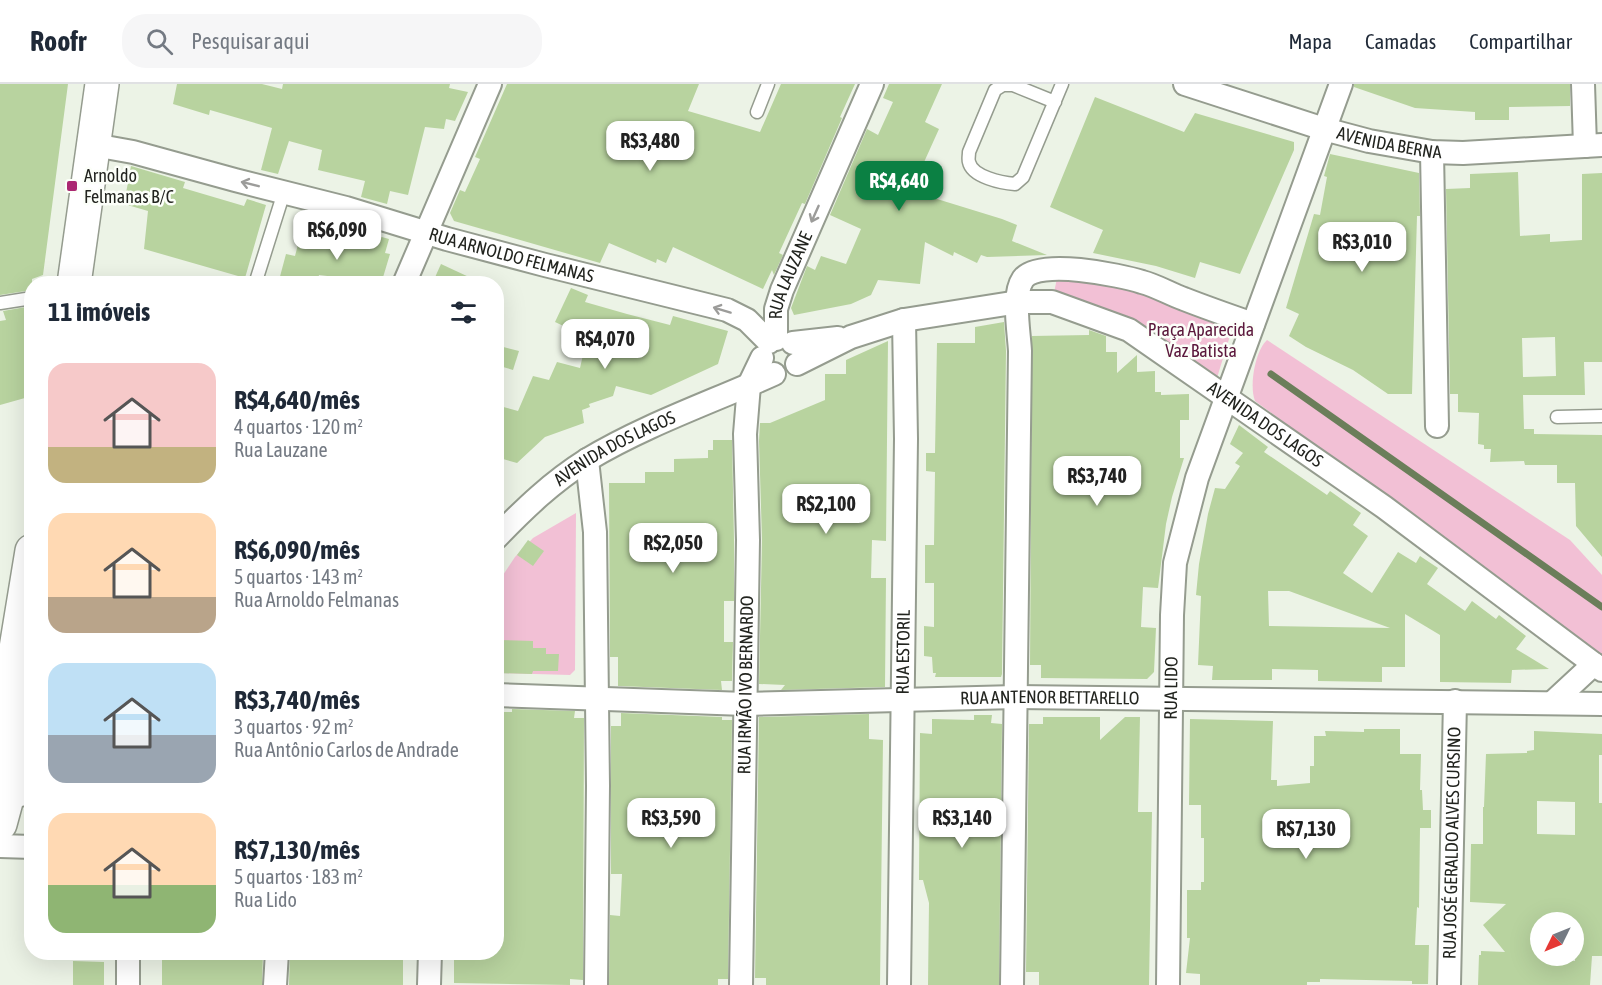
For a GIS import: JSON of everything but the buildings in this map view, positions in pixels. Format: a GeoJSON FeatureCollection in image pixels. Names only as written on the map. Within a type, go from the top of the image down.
{"type":"FeatureCollection","features":[{"type":"Feature","properties":{"kind":"main road"},"geometry":{"type":"LineString","coordinates":[[100,146],[102,84]]}},
{"type":"Feature","properties":{"kind":"main road"},"geometry":{"type":"LineString","coordinates":[[77,276],[100,146],[116,84]]}},
{"type":"Feature","properties":{"kind":"main road"},"geometry":{"type":"LineString","coordinates":[[10,803],[16,660],[24,606]]}},
{"type":"Feature","properties":{"kind":"main road"},"geometry":{"type":"LineString","coordinates":[[12,757],[3,709],[16,660]]}},
{"type":"Feature","properties":{"kind":"street"},"geometry":{"type":"LineString","coordinates":[[407,276],[490,84]]}},
{"type":"Feature","properties":{"kind":"street","name":"RUA LAUZANE"},"geometry":{"type":"LineString","coordinates":[[779,353],[776,309],[782,290],[872,84]]}},
{"type":"Feature","properties":{"kind":"street","name":"AVENIDA BERNA"},"geometry":{"type":"LineString","coordinates":[[1185,84],[1324,129],[1369,141],[1432,152],[1471,153],[1593,145]]}},
{"type":"Feature","properties":{"kind":"street","name":"RUA LIDO"},"geometry":{"type":"LineString","coordinates":[[1168,985],[1172,615],[1175,563],[1197,478],[1341,84]]}},
{"type":"Feature","properties":{"kind":"street"},"geometry":{"type":"LineString","coordinates":[[1583,84],[1593,145]]}},
{"type":"Feature","properties":{"kind":"street","name":"RUA ARNOLDO FELMANAS"},"geometry":{"type":"LineString","coordinates":[[100,146],[133,152],[346,208],[545,265],[727,310],[747,320],[779,353]]}},
{"type":"Feature","properties":{"kind":"street"},"geometry":{"type":"LineString","coordinates":[[1432,152],[1437,426]]}},
{"type":"Feature","properties":{"kind":"street"},"geometry":{"type":"LineString","coordinates":[[1012,985],[1020,351],[1018,288],[1026,275],[1068,268],[1143,282],[1253,324]]}},
{"type":"Feature","properties":{"kind":"street","name":"AVENIDA DOS LAGOS"},"geometry":{"type":"LineString","coordinates":[[779,353],[851,337],[904,320],[1018,302],[1052,302],[1129,330],[1384,507],[1598,667]]}},
{"type":"Feature","properties":{"kind":"street","name":"RUA ESTORIL"},"geometry":{"type":"LineString","coordinates":[[899,985],[906,439],[904,320]]}},
{"type":"Feature","properties":{"kind":"street"},"geometry":{"type":"LineString","coordinates":[[749,385],[779,353]]}},
{"type":"Feature","properties":{"kind":"street","name":"AVENIDA DOS LAGOS"},"geometry":{"type":"LineString","coordinates":[[504,530],[534,499],[587,460],[637,434],[749,385]]}},
{"type":"Feature","properties":{"kind":"street","name":"RUA IRMÃO IVO BERNARDO"},"geometry":{"type":"LineString","coordinates":[[741,985],[748,540],[745,434],[749,385]]}},
{"type":"Feature","properties":{"kind":"street"},"geometry":{"type":"LineString","coordinates":[[587,460],[595,532],[598,797],[596,985]]}},
{"type":"Feature","properties":{"kind":"street"},"geometry":{"type":"LineString","coordinates":[[1553,702],[1598,667]]}},
{"type":"Feature","properties":{"kind":"street","name":"RUA ANTENOR BETTARELLO"},"geometry":{"type":"LineString","coordinates":[[504,695],[745,704],[1016,697],[1455,700],[1602,704]]}},
{"type":"Feature","properties":{"kind":"street","name":"RUA JOSÉ GERALDO ALVES CURSINO"},"geometry":{"type":"LineString","coordinates":[[1449,985],[1455,700]]}},
{"type":"Feature","properties":{"kind":"street"},"geometry":{"type":"LineString","coordinates":[[0,846],[24,847]]}},
{"type":"Feature","properties":{"kind":"street"},"geometry":{"type":"LineString","coordinates":[[128,985],[129,960]]}},
{"type":"Feature","properties":{"kind":"street"},"geometry":{"type":"LineString","coordinates":[[275,985],[277,960]]}},
{"type":"Feature","properties":{"kind":"street"},"geometry":{"type":"LineString","coordinates":[[429,985],[430,960]]}},
{"type":"Feature","properties":{"kind":"lane"},"geometry":{"type":"LineString","coordinates":[[757,112],[768,84]]}},
{"type":"Feature","properties":{"kind":"lane"},"geometry":{"type":"LineString","coordinates":[[1055,102],[1013,85],[1003,85],[995,90],[969,152],[969,163],[975,172],[1005,183],[1015,184],[1023,177],[1055,102],[1062,84]]}},
{"type":"Feature","properties":{"kind":"lane"},"geometry":{"type":"LineString","coordinates":[[256,276],[284,192]]}},
{"type":"Feature","properties":{"kind":"lane"},"geometry":{"type":"LineString","coordinates":[[0,303],[24,299]]}},
{"type":"Feature","properties":{"kind":"lane"},"geometry":{"type":"LineString","coordinates":[[1557,417],[1602,416]]}},
{"type":"Feature","properties":{"kind":"green space","name":"Praça Aparecida Vaz Batista"},"geometry":{"type":"Polygon","coordinates":[[[1058,273],[1132,290],[1233,326],[1216,381],[1053,298],[1058,273]]]}},
{"type":"Feature","properties":{"kind":"green space"},"geometry":{"type":"Polygon","coordinates":[[[1267,340],[1570,540],[1602,575],[1602,655],[1255,401],[1253,395],[1254,369],[1259,352],[1267,340]]]}},
{"type":"Feature","properties":{"kind":"green space"},"geometry":{"type":"Polygon","coordinates":[[[576,513],[575,670],[570,675],[504,673],[504,574],[515,557],[533,538],[576,513]]]}},
{"type":"Feature","properties":{"kind":"waterway"},"geometry":{"type":"LineString","coordinates":[[1271,374],[1602,607]]}},
{"type":"Feature","properties":{"kind":"place","name":"Arnoldo Felmanas B/C"},"geometry":{"type":"Point","coordinates":[72,186]}}]}
